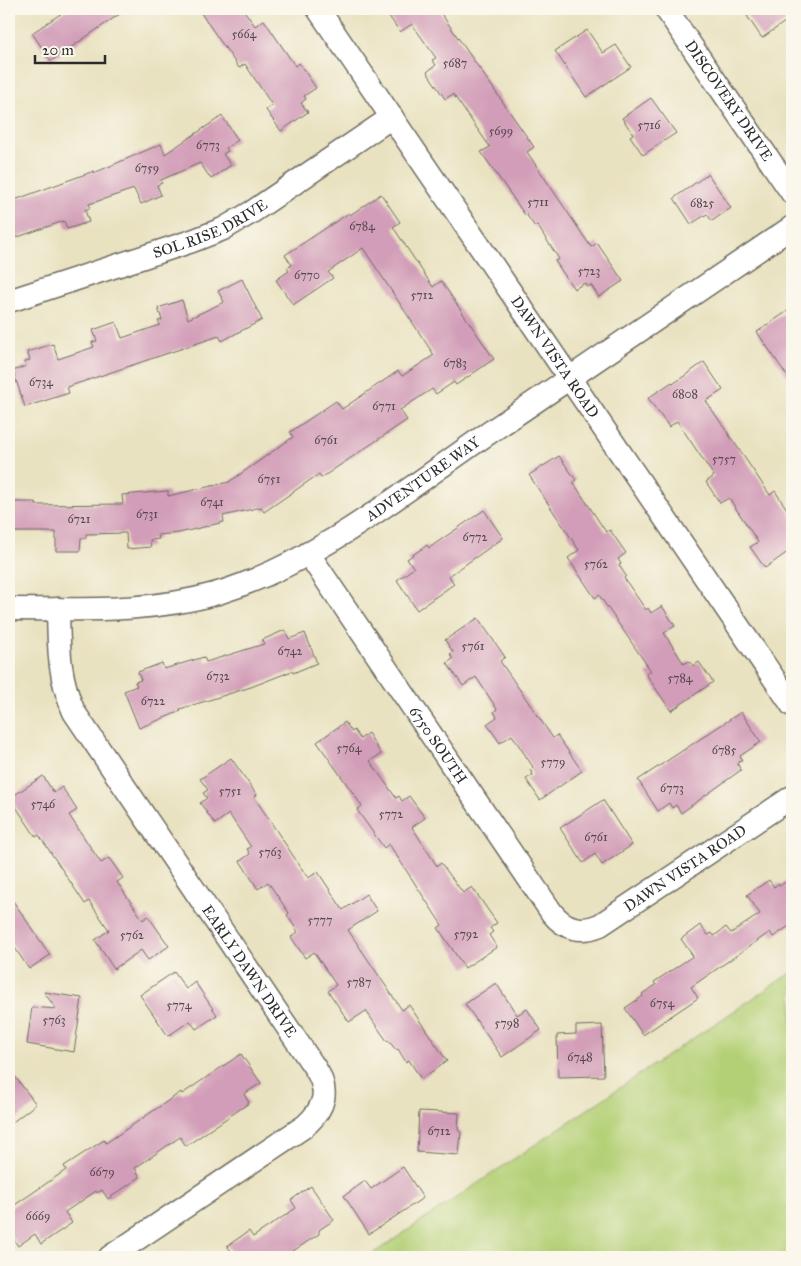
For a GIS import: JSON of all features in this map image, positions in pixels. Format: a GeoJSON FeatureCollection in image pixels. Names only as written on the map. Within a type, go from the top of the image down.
{"type":"FeatureCollection","features":[{"type":"Feature","properties":{"kind":"street","name":"DAWN VISTA ROAD"},"geometry":{"type":"LineString","coordinates":[[318,9],[792,705]]}},
{"type":"Feature","properties":{"kind":"street","name":"DISCOVERY DRIVE"},"geometry":{"type":"LineString","coordinates":[[666,9],[792,193]]}},
{"type":"Feature","properties":{"kind":"street","name":"SOL RISE DRIVE"},"geometry":{"type":"LineString","coordinates":[[9,301],[223,229],[252,212],[392,117]]}},
{"type":"Feature","properties":{"kind":"street","name":"ADVENTURE WAY"},"geometry":{"type":"LineString","coordinates":[[9,609],[132,608],[191,600],[246,584],[308,553],[356,524],[792,227]]}},
{"type":"Feature","properties":{"kind":"street","name":"6750 SOUTH"},"geometry":{"type":"LineString","coordinates":[[308,553],[552,914],[562,924],[576,930]]}},
{"type":"Feature","properties":{"kind":"street","name":"EARLY DAWN DRIVE"},"geometry":{"type":"LineString","coordinates":[[58,609],[62,679],[66,695],[74,712],[315,1068],[323,1083],[324,1092],[320,1108],[305,1126],[110,1257]]}},
{"type":"Feature","properties":{"kind":"street","name":"DAWN VISTA ROAD"},"geometry":{"type":"LineString","coordinates":[[576,930],[593,928],[607,921],[792,797]]}},
{"type":"Feature","properties":{"kind":"green space"},"geometry":{"type":"Polygon","coordinates":[[[792,972],[792,1257],[368,1257],[792,972]]]}},
{"type":"Feature","properties":{"kind":"building"},"geometry":{"type":"Polygon","coordinates":[[[68,9],[127,9],[51,61],[32,33],[68,9]]]}},
{"type":"Feature","properties":{"kind":"building"},"geometry":{"type":"Polygon","coordinates":[[[198,9],[243,9],[255,26],[264,20],[295,66],[299,63],[316,88],[304,96],[306,99],[301,103],[308,112],[281,131],[266,110],[272,105],[245,64],[239,68],[198,9]]]}},
{"type":"Feature","properties":{"kind":"building"},"geometry":{"type":"Polygon","coordinates":[[[384,9],[438,9],[534,147],[527,152],[591,247],[597,243],[623,281],[599,297],[591,285],[587,287],[585,283],[574,289],[555,261],[559,259],[537,225],[535,227],[525,215],[481,152],[490,147],[453,94],[445,99],[427,72],[436,65],[432,60],[436,58],[412,24],[400,32],[384,9]]]}},
{"type":"Feature","properties":{"kind":"building"},"geometry":{"type":"Polygon","coordinates":[[[758,9],[792,9],[792,17],[762,38],[747,16],[758,9]]]}},
{"type":"Feature","properties":{"kind":"building"},"geometry":{"type":"Polygon","coordinates":[[[587,30],[603,53],[616,45],[631,67],[586,97],[555,51],[587,30]]]}},
{"type":"Feature","properties":{"kind":"building"},"geometry":{"type":"Polygon","coordinates":[[[651,98],[676,133],[643,155],[630,136],[633,134],[622,118],[651,98]]]}},
{"type":"Feature","properties":{"kind":"building"},"geometry":{"type":"Polygon","coordinates":[[[222,116],[238,140],[226,148],[228,151],[223,154],[231,165],[211,179],[200,163],[161,180],[162,183],[157,185],[161,195],[141,204],[134,189],[89,204],[90,208],[85,210],[89,222],[67,229],[64,221],[9,240],[9,202],[94,171],[94,173],[161,144],[165,154],[222,116]]]}},
{"type":"Feature","properties":{"kind":"building"},"geometry":{"type":"Polygon","coordinates":[[[708,174],[731,208],[712,221],[707,214],[691,224],[674,198],[708,174]]]}},
{"type":"Feature","properties":{"kind":"building"},"geometry":{"type":"Polygon","coordinates":[[[381,194],[400,222],[393,227],[433,287],[441,281],[494,359],[456,385],[454,382],[436,394],[432,389],[400,410],[407,420],[321,478],[319,474],[264,512],[261,507],[223,516],[224,522],[179,533],[158,535],[159,539],[150,540],[151,547],[127,549],[126,533],[86,534],[86,538],[81,538],[80,551],[56,551],[56,532],[9,532],[9,502],[36,502],[36,505],[123,504],[122,495],[168,491],[168,496],[229,482],[293,437],[290,432],[336,401],[342,409],[398,371],[402,376],[434,355],[363,248],[328,272],[333,278],[293,305],[276,280],[289,271],[287,268],[292,265],[285,255],[381,194]]]}},
{"type":"Feature","properties":{"kind":"building"},"geometry":{"type":"Polygon","coordinates":[[[242,279],[262,320],[222,341],[219,336],[67,387],[69,393],[25,407],[13,371],[26,366],[25,362],[30,360],[27,352],[53,344],[58,359],[94,347],[92,342],[97,341],[93,330],[116,322],[122,338],[160,325],[158,321],[162,320],[158,308],[182,300],[188,319],[224,302],[218,291],[242,279]]]}},
{"type":"Feature","properties":{"kind":"building"},"geometry":{"type":"Polygon","coordinates":[[[792,308],[792,383],[757,332],[792,308]]]}},
{"type":"Feature","properties":{"kind":"building"},"geometry":{"type":"Polygon","coordinates":[[[704,362],[723,390],[706,401],[770,495],[775,491],[792,517],[792,549],[765,568],[750,547],[758,542],[729,498],[720,503],[706,482],[714,476],[677,421],[669,427],[648,398],[672,382],[673,384],[704,362]]]}},
{"type":"Feature","properties":{"kind":"building"},"geometry":{"type":"Polygon","coordinates":[[[559,456],[576,480],[573,482],[606,532],[610,530],[626,553],[618,559],[621,564],[619,565],[626,576],[624,578],[646,610],[648,608],[651,613],[662,606],[675,626],[664,633],[684,664],[689,661],[693,666],[699,662],[713,682],[671,711],[646,674],[651,671],[599,595],[595,598],[568,558],[579,550],[529,475],[559,456]]]}},
{"type":"Feature","properties":{"kind":"building"},"geometry":{"type":"Polygon","coordinates":[[[484,510],[503,538],[449,576],[454,584],[417,610],[397,580],[414,568],[407,559],[427,545],[429,548],[484,510]]]}},
{"type":"Feature","properties":{"kind":"building"},"geometry":{"type":"Polygon","coordinates":[[[478,618],[505,657],[500,661],[553,738],[557,735],[582,771],[540,800],[526,779],[533,775],[530,770],[533,767],[512,735],[500,743],[487,724],[497,717],[494,712],[497,709],[476,677],[463,686],[447,663],[453,659],[450,654],[453,652],[445,640],[478,618]]]}},
{"type":"Feature","properties":{"kind":"building"},"geometry":{"type":"Polygon","coordinates":[[[285,630],[289,639],[305,633],[317,663],[293,673],[292,671],[251,687],[180,709],[181,711],[139,728],[124,691],[137,686],[135,682],[141,680],[138,672],[162,663],[164,669],[204,657],[206,662],[264,644],[262,640],[285,630]]]}},
{"type":"Feature","properties":{"kind":"building"},"geometry":{"type":"Polygon","coordinates":[[[741,712],[761,742],[740,756],[742,760],[737,763],[741,770],[681,813],[676,805],[672,808],[669,803],[658,811],[638,780],[741,712]]]}},
{"type":"Feature","properties":{"kind":"building"},"geometry":{"type":"Polygon","coordinates":[[[345,722],[360,739],[368,733],[381,754],[370,761],[396,798],[399,796],[402,801],[409,796],[425,818],[412,827],[437,866],[441,863],[463,893],[472,887],[497,923],[490,928],[493,932],[489,935],[497,947],[465,968],[438,928],[442,925],[389,844],[384,848],[357,810],[362,806],[317,742],[345,722]]]}},
{"type":"Feature","properties":{"kind":"building"},"geometry":{"type":"Polygon","coordinates":[[[231,758],[257,795],[254,797],[308,878],[318,872],[343,910],[366,894],[377,911],[348,930],[402,1010],[409,1005],[447,1061],[421,1079],[409,1060],[406,1062],[398,1049],[396,1050],[387,1041],[366,1011],[349,1022],[328,991],[336,985],[314,952],[305,958],[291,937],[298,932],[287,915],[289,913],[268,882],[258,889],[240,861],[250,854],[247,849],[251,847],[229,814],[215,824],[200,803],[207,798],[203,793],[208,790],[200,779],[231,758]]]}},
{"type":"Feature","properties":{"kind":"building"},"geometry":{"type":"Polygon","coordinates":[[[43,776],[54,793],[62,787],[77,810],[69,815],[101,863],[109,858],[123,878],[117,882],[143,920],[148,916],[169,946],[148,960],[141,950],[114,969],[95,940],[109,930],[89,901],[85,904],[39,835],[36,837],[10,798],[43,776]]]}},
{"type":"Feature","properties":{"kind":"building"},"geometry":{"type":"Polygon","coordinates":[[[603,800],[632,845],[602,865],[595,854],[583,863],[560,828],[603,800]]]}},
{"type":"Feature","properties":{"kind":"building"},"geometry":{"type":"Polygon","coordinates":[[[792,877],[792,924],[773,937],[770,932],[691,987],[698,998],[643,1035],[625,1008],[656,985],[654,982],[693,956],[681,939],[700,925],[708,935],[712,933],[714,936],[726,927],[731,933],[760,914],[747,895],[769,880],[774,887],[779,883],[780,886],[792,877]]]}},
{"type":"Feature","properties":{"kind":"building"},"geometry":{"type":"Polygon","coordinates":[[[9,895],[50,955],[29,969],[9,939],[9,895]]]}},
{"type":"Feature","properties":{"kind":"building"},"geometry":{"type":"Polygon","coordinates":[[[174,972],[186,989],[195,982],[217,1015],[196,1029],[190,1021],[168,1036],[140,995],[174,972]]]}},
{"type":"Feature","properties":{"kind":"building"},"geometry":{"type":"Polygon","coordinates":[[[496,983],[517,1015],[527,1009],[541,1030],[502,1057],[465,1004],[496,983]]]}},
{"type":"Feature","properties":{"kind":"building"},"geometry":{"type":"Polygon","coordinates":[[[44,992],[82,998],[74,1052],[27,1044],[32,1007],[56,1009],[44,992]]]}},
{"type":"Feature","properties":{"kind":"building"},"geometry":{"type":"Polygon","coordinates":[[[602,1025],[604,1076],[558,1077],[557,1035],[576,1034],[576,1026],[602,1025]]]}},
{"type":"Feature","properties":{"kind":"building"},"geometry":{"type":"Polygon","coordinates":[[[241,1054],[261,1083],[244,1094],[249,1103],[186,1146],[180,1137],[135,1168],[140,1177],[108,1199],[102,1190],[97,1193],[96,1191],[65,1212],[72,1223],[41,1244],[35,1234],[18,1246],[9,1232],[9,1209],[66,1170],[64,1166],[104,1140],[106,1143],[241,1054]]]}},
{"type":"Feature","properties":{"kind":"building"},"geometry":{"type":"Polygon","coordinates":[[[9,1069],[36,1104],[9,1125],[9,1069]]]}},
{"type":"Feature","properties":{"kind":"building"},"geometry":{"type":"Polygon","coordinates":[[[419,1111],[459,1113],[458,1130],[461,1133],[459,1155],[417,1152],[419,1111]]]}},
{"type":"Feature","properties":{"kind":"building"},"geometry":{"type":"Polygon","coordinates":[[[403,1167],[423,1198],[369,1234],[344,1196],[365,1181],[371,1189],[403,1167]]]}},
{"type":"Feature","properties":{"kind":"building"},"geometry":{"type":"Polygon","coordinates":[[[311,1186],[334,1220],[319,1230],[319,1234],[284,1257],[223,1257],[232,1252],[227,1246],[249,1231],[253,1237],[296,1208],[291,1200],[311,1186]]]}}]}
